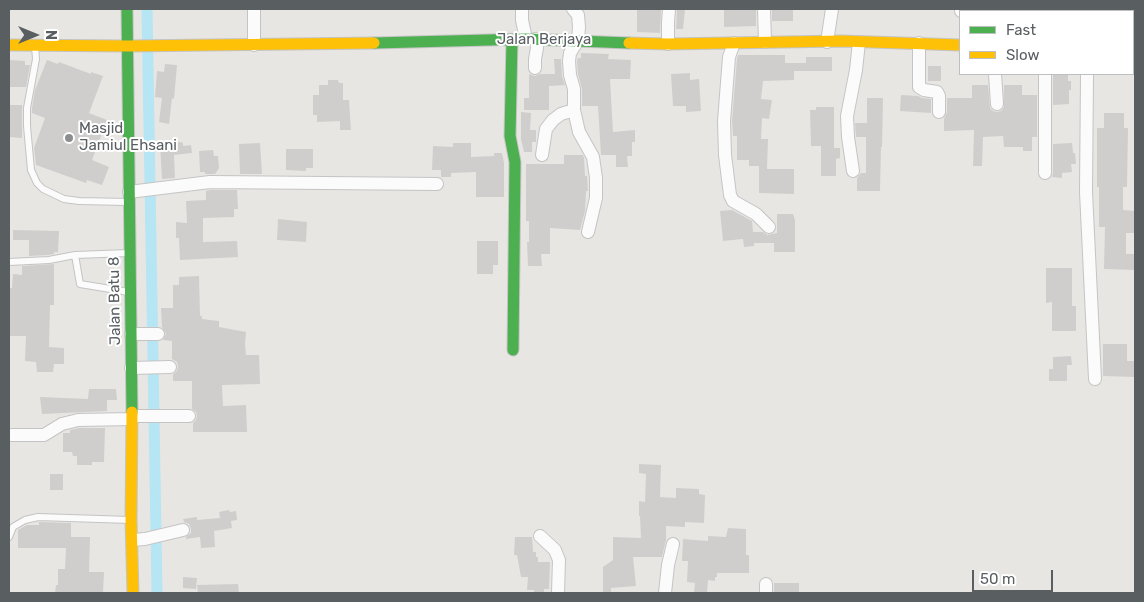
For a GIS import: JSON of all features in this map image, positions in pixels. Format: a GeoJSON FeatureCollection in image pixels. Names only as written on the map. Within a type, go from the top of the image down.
{"type":"FeatureCollection","features":[{"type":"Feature","properties":{"kind":"street","name":"Jalan Batu 8"},"geometry":{"type":"LineString","coordinates":[[127,9],[131,334],[137,368],[132,418],[131,520],[139,539],[133,593]]}},
{"type":"Feature","properties":{"kind":"street"},"geometry":{"type":"LineString","coordinates":[[254,9],[254,45]]}},
{"type":"Feature","properties":{"kind":"street"},"geometry":{"type":"LineString","coordinates":[[522,9],[522,20],[537,48],[535,68]]}},
{"type":"Feature","properties":{"kind":"street"},"geometry":{"type":"LineString","coordinates":[[573,9],[578,15],[579,27],[578,40],[570,53],[569,61],[574,89],[574,110],[579,132],[593,157],[596,178],[596,198],[588,232]]}},
{"type":"Feature","properties":{"kind":"street"},"geometry":{"type":"LineString","coordinates":[[668,44],[669,9]]}},
{"type":"Feature","properties":{"kind":"street"},"geometry":{"type":"LineString","coordinates":[[764,9],[764,42]]}},
{"type":"Feature","properties":{"kind":"street"},"geometry":{"type":"LineString","coordinates":[[827,42],[832,9]]}},
{"type":"Feature","properties":{"kind":"street","name":"Jalan Berjaya"},"geometry":{"type":"LineString","coordinates":[[9,45],[347,44],[531,39],[668,44],[859,42],[959,45]]}},
{"type":"Feature","properties":{"kind":"street"},"geometry":{"type":"LineString","coordinates":[[512,40],[510,136],[515,162],[513,350]]}},
{"type":"Feature","properties":{"kind":"street"},"geometry":{"type":"LineString","coordinates":[[853,171],[847,116],[856,70],[859,42]]}},
{"type":"Feature","properties":{"kind":"street"},"geometry":{"type":"LineString","coordinates":[[734,43],[729,57],[724,121],[725,154],[730,195],[733,201],[756,214],[769,227]]}},
{"type":"Feature","properties":{"kind":"street"},"geometry":{"type":"LineString","coordinates":[[920,43],[919,87],[924,90],[937,92],[940,112]]}},
{"type":"Feature","properties":{"kind":"street"},"geometry":{"type":"LineString","coordinates":[[995,75],[997,104]]}},
{"type":"Feature","properties":{"kind":"street"},"geometry":{"type":"LineString","coordinates":[[1045,75],[1045,173]]}},
{"type":"Feature","properties":{"kind":"street"},"geometry":{"type":"LineString","coordinates":[[1087,75],[1086,192],[1095,379]]}},
{"type":"Feature","properties":{"kind":"street"},"geometry":{"type":"LineString","coordinates":[[542,155],[546,129],[561,114],[574,110]]}},
{"type":"Feature","properties":{"kind":"street"},"geometry":{"type":"LineString","coordinates":[[129,197],[144,190],[210,182],[437,184]]}},
{"type":"Feature","properties":{"kind":"street"},"geometry":{"type":"LineString","coordinates":[[131,334],[153,334]]}},
{"type":"Feature","properties":{"kind":"street"},"geometry":{"type":"LineString","coordinates":[[137,368],[170,367]]}},
{"type":"Feature","properties":{"kind":"street"},"geometry":{"type":"LineString","coordinates":[[9,435],[44,435],[62,424],[78,420],[188,416]]}},
{"type":"Feature","properties":{"kind":"street"},"geometry":{"type":"LineString","coordinates":[[139,539],[184,530]]}},
{"type":"Feature","properties":{"kind":"street"},"geometry":{"type":"LineString","coordinates":[[540,536],[555,550],[559,560],[558,593]]}},
{"type":"Feature","properties":{"kind":"street"},"geometry":{"type":"LineString","coordinates":[[665,593],[673,544]]}},
{"type":"Feature","properties":{"kind":"lane"},"geometry":{"type":"LineString","coordinates":[[35,46],[36,59],[27,108],[27,126],[31,170],[37,182],[44,189],[64,199],[78,201],[129,197]]}},
{"type":"Feature","properties":{"kind":"lane"},"geometry":{"type":"LineString","coordinates":[[9,262],[49,260],[75,255],[130,253]]}},
{"type":"Feature","properties":{"kind":"lane"},"geometry":{"type":"LineString","coordinates":[[75,255],[80,284],[130,292]]}},
{"type":"Feature","properties":{"kind":"lane"},"geometry":{"type":"LineString","coordinates":[[9,537],[12,527],[25,520],[38,517],[131,520]]}},
{"type":"Feature","properties":{"kind":"building"},"geometry":{"type":"Polygon","coordinates":[[[637,9],[661,9],[660,33],[637,32],[637,9]]]}},
{"type":"Feature","properties":{"kind":"building"},"geometry":{"type":"Polygon","coordinates":[[[677,9],[685,9],[683,29],[676,29],[677,9]]]}},
{"type":"Feature","properties":{"kind":"building"},"geometry":{"type":"Polygon","coordinates":[[[724,9],[756,9],[756,26],[724,27],[724,9]]]}},
{"type":"Feature","properties":{"kind":"building"},"geometry":{"type":"Polygon","coordinates":[[[772,9],[793,9],[793,21],[772,21],[772,9]]]}},
{"type":"Feature","properties":{"kind":"building"},"geometry":{"type":"Polygon","coordinates":[[[581,53],[609,54],[608,59],[631,60],[630,79],[610,79],[613,132],[635,130],[635,142],[632,142],[632,156],[627,156],[628,167],[616,167],[616,155],[601,155],[598,106],[582,106],[582,89],[577,61],[578,58],[581,58],[581,53]]]}},
{"type":"Feature","properties":{"kind":"building"},"geometry":{"type":"Polygon","coordinates":[[[738,55],[785,55],[785,63],[806,63],[806,57],[832,57],[832,71],[794,71],[794,80],[763,81],[761,99],[772,100],[769,119],[762,118],[761,139],[768,139],[767,169],[794,169],[794,194],[759,193],[759,166],[749,166],[749,160],[737,160],[737,136],[733,136],[732,121],[738,55]]]}},
{"type":"Feature","properties":{"kind":"building"},"geometry":{"type":"Polygon","coordinates":[[[554,59],[561,59],[562,76],[565,85],[549,86],[549,110],[524,110],[524,98],[529,98],[529,74],[535,76],[555,74],[554,59]]]}},
{"type":"Feature","properties":{"kind":"building"},"geometry":{"type":"Polygon","coordinates":[[[9,60],[25,61],[25,65],[30,65],[26,87],[9,87],[9,60]]]}},
{"type":"Feature","properties":{"kind":"building","name":"Masjid Jamiul Ehsani"},"geometry":{"type":"Polygon","coordinates":[[[47,60],[103,76],[89,113],[107,120],[92,160],[109,167],[102,185],[87,180],[86,183],[36,165],[34,148],[45,118],[32,113],[32,108],[35,90],[47,60]]]}},
{"type":"Feature","properties":{"kind":"building"},"geometry":{"type":"Polygon","coordinates":[[[165,64],[177,65],[174,99],[172,98],[169,124],[159,122],[162,98],[155,97],[157,71],[164,72],[165,64]]]}},
{"type":"Feature","properties":{"kind":"building"},"geometry":{"type":"Polygon","coordinates":[[[928,66],[941,66],[941,81],[928,81],[928,66]]]}},
{"type":"Feature","properties":{"kind":"building"},"geometry":{"type":"Polygon","coordinates":[[[690,73],[690,80],[699,79],[701,111],[686,112],[686,106],[673,106],[671,74],[690,73]]]}},
{"type":"Feature","properties":{"kind":"building"},"geometry":{"type":"Polygon","coordinates":[[[1053,75],[1068,75],[1068,81],[1071,81],[1069,104],[1053,105],[1053,75]]]}},
{"type":"Feature","properties":{"kind":"building"},"geometry":{"type":"Polygon","coordinates":[[[328,80],[338,80],[339,83],[343,83],[343,100],[349,100],[351,130],[340,130],[340,121],[317,122],[317,115],[313,115],[313,95],[319,95],[319,85],[328,85],[328,80]]]}},
{"type":"Feature","properties":{"kind":"building"},"geometry":{"type":"Polygon","coordinates":[[[972,85],[988,85],[990,108],[997,112],[1001,111],[1004,107],[1004,85],[1022,85],[1022,95],[1037,95],[1037,137],[1032,137],[1032,151],[1023,151],[1023,147],[1004,147],[1003,136],[983,137],[982,166],[973,166],[974,130],[944,131],[947,98],[972,98],[972,85]]]}},
{"type":"Feature","properties":{"kind":"building"},"geometry":{"type":"Polygon","coordinates":[[[901,95],[931,99],[931,113],[900,111],[901,95]]]}},
{"type":"Feature","properties":{"kind":"building"},"geometry":{"type":"Polygon","coordinates":[[[867,98],[883,98],[880,191],[857,191],[857,178],[861,173],[866,173],[866,137],[856,137],[855,123],[867,123],[867,98]]]}},
{"type":"Feature","properties":{"kind":"building"},"geometry":{"type":"Polygon","coordinates":[[[9,105],[22,105],[22,138],[9,137],[9,105]]]}},
{"type":"Feature","properties":{"kind":"building"},"geometry":{"type":"Polygon","coordinates":[[[816,107],[834,107],[834,148],[840,148],[840,158],[836,159],[836,176],[821,176],[821,146],[811,146],[810,110],[816,110],[816,107]]]}},
{"type":"Feature","properties":{"kind":"building"},"geometry":{"type":"Polygon","coordinates":[[[521,112],[531,113],[530,130],[536,130],[536,142],[532,142],[532,152],[524,152],[521,139],[521,112]]]}},
{"type":"Feature","properties":{"kind":"building"},"geometry":{"type":"Polygon","coordinates":[[[1104,113],[1124,113],[1124,128],[1128,128],[1127,187],[1123,187],[1123,210],[1135,211],[1135,233],[1126,233],[1126,254],[1135,254],[1135,270],[1104,269],[1105,227],[1099,227],[1097,128],[1104,128],[1104,113]]]}},
{"type":"Feature","properties":{"kind":"building"},"geometry":{"type":"Polygon","coordinates":[[[183,143],[183,146],[191,145],[192,153],[174,155],[175,178],[162,179],[160,144],[183,143]]]}},
{"type":"Feature","properties":{"kind":"building"},"geometry":{"type":"Polygon","coordinates":[[[260,143],[262,174],[240,174],[239,144],[260,143]]]}},
{"type":"Feature","properties":{"kind":"building"},"geometry":{"type":"Polygon","coordinates":[[[453,143],[471,143],[471,157],[494,156],[494,153],[502,153],[504,163],[504,197],[476,197],[476,172],[451,173],[451,177],[441,177],[441,170],[432,170],[433,146],[453,147],[453,143]]]}},
{"type":"Feature","properties":{"kind":"building"},"geometry":{"type":"Polygon","coordinates":[[[1072,143],[1076,164],[1071,164],[1072,172],[1062,173],[1062,178],[1052,177],[1053,144],[1072,143]]]}},
{"type":"Feature","properties":{"kind":"building"},"geometry":{"type":"Polygon","coordinates":[[[286,149],[313,149],[313,168],[306,168],[306,171],[286,170],[286,149]]]}},
{"type":"Feature","properties":{"kind":"building"},"geometry":{"type":"Polygon","coordinates":[[[213,150],[214,156],[218,156],[219,168],[215,174],[200,172],[199,151],[213,150]]]}},
{"type":"Feature","properties":{"kind":"building"},"geometry":{"type":"Polygon","coordinates":[[[564,155],[583,155],[584,158],[588,191],[586,191],[585,211],[580,230],[550,228],[550,254],[541,254],[542,266],[528,266],[527,242],[529,242],[529,221],[526,221],[526,164],[564,164],[564,155]]]}},
{"type":"Feature","properties":{"kind":"building"},"geometry":{"type":"Polygon","coordinates":[[[237,190],[238,209],[234,209],[234,217],[203,218],[203,242],[237,241],[238,257],[180,260],[179,238],[176,238],[176,222],[187,223],[186,201],[206,200],[206,191],[237,190]]]}},
{"type":"Feature","properties":{"kind":"building"},"geometry":{"type":"Polygon","coordinates":[[[732,210],[752,221],[753,232],[763,232],[767,235],[777,233],[777,214],[793,214],[795,220],[795,252],[774,252],[774,243],[754,243],[754,246],[744,247],[743,239],[723,241],[720,211],[732,210]]]}},
{"type":"Feature","properties":{"kind":"building"},"geometry":{"type":"Polygon","coordinates":[[[278,219],[307,222],[306,242],[277,240],[278,219]]]}},
{"type":"Feature","properties":{"kind":"building"},"geometry":{"type":"Polygon","coordinates":[[[13,230],[59,231],[58,252],[48,255],[29,256],[29,240],[13,240],[13,230]]]}},
{"type":"Feature","properties":{"kind":"building"},"geometry":{"type":"Polygon","coordinates":[[[477,241],[498,241],[498,265],[493,265],[493,274],[477,274],[477,241]]]}},
{"type":"Feature","properties":{"kind":"building"},"geometry":{"type":"Polygon","coordinates":[[[54,264],[54,305],[50,305],[49,347],[64,348],[64,364],[54,364],[53,372],[37,372],[36,362],[25,361],[26,336],[9,336],[9,288],[12,288],[13,274],[22,275],[22,266],[54,264]]]}},
{"type":"Feature","properties":{"kind":"building"},"geometry":{"type":"Polygon","coordinates":[[[1046,268],[1072,268],[1072,306],[1076,306],[1076,331],[1052,331],[1052,302],[1046,303],[1046,268]]]}},
{"type":"Feature","properties":{"kind":"building"},"geometry":{"type":"Polygon","coordinates":[[[199,276],[200,316],[202,316],[202,319],[219,321],[219,327],[246,332],[246,355],[259,355],[260,384],[222,385],[223,406],[246,405],[247,432],[193,432],[193,423],[197,416],[196,412],[192,409],[192,381],[173,381],[173,374],[177,371],[178,366],[177,362],[172,359],[172,341],[163,340],[166,334],[162,327],[161,308],[173,308],[173,285],[179,285],[179,277],[199,276]]]}},
{"type":"Feature","properties":{"kind":"building"},"geometry":{"type":"Polygon","coordinates":[[[1103,344],[1127,344],[1127,361],[1135,361],[1135,377],[1103,376],[1103,344]]]}},
{"type":"Feature","properties":{"kind":"building"},"geometry":{"type":"Polygon","coordinates":[[[1071,356],[1072,365],[1067,365],[1067,381],[1049,381],[1049,369],[1053,369],[1053,357],[1071,356]]]}},
{"type":"Feature","properties":{"kind":"building"},"geometry":{"type":"Polygon","coordinates":[[[89,389],[116,389],[117,400],[107,400],[107,411],[42,414],[40,397],[88,399],[89,389]]]}},
{"type":"Feature","properties":{"kind":"building"},"geometry":{"type":"Polygon","coordinates":[[[105,428],[104,462],[92,462],[92,465],[77,465],[77,456],[73,456],[72,452],[63,452],[63,433],[70,433],[70,430],[105,428]]]}},
{"type":"Feature","properties":{"kind":"building"},"geometry":{"type":"Polygon","coordinates":[[[639,464],[661,465],[660,497],[676,498],[676,488],[699,489],[699,494],[705,495],[704,523],[685,522],[685,527],[666,526],[666,540],[662,557],[633,557],[636,586],[611,588],[611,593],[603,593],[603,567],[613,560],[613,537],[641,538],[639,501],[645,502],[646,474],[639,473],[639,464]]]}},
{"type":"Feature","properties":{"kind":"building"},"geometry":{"type":"Polygon","coordinates":[[[50,474],[63,474],[63,490],[50,490],[50,474]]]}},
{"type":"Feature","properties":{"kind":"building"},"geometry":{"type":"Polygon","coordinates":[[[229,510],[230,512],[236,511],[237,520],[231,521],[232,528],[214,531],[215,547],[201,548],[200,537],[186,539],[191,533],[191,529],[189,524],[184,522],[183,519],[197,517],[197,520],[220,518],[219,512],[229,510]]]}},
{"type":"Feature","properties":{"kind":"building"},"geometry":{"type":"Polygon","coordinates":[[[39,522],[71,523],[71,537],[90,537],[89,572],[104,572],[103,593],[55,593],[56,585],[58,585],[58,569],[65,569],[66,548],[18,548],[18,530],[27,525],[39,525],[39,522]]]}},
{"type":"Feature","properties":{"kind":"building"},"geometry":{"type":"Polygon","coordinates":[[[728,528],[746,529],[746,555],[749,555],[749,573],[717,573],[715,581],[708,580],[707,593],[694,593],[695,583],[687,582],[688,561],[682,561],[683,539],[708,541],[708,536],[726,537],[728,528]]]}},
{"type":"Feature","properties":{"kind":"building"},"geometry":{"type":"Polygon","coordinates":[[[515,537],[532,537],[533,552],[536,552],[538,562],[550,562],[549,589],[544,589],[544,593],[534,593],[534,590],[527,590],[528,577],[521,577],[517,555],[514,555],[515,537]]]}},
{"type":"Feature","properties":{"kind":"building"},"geometry":{"type":"Polygon","coordinates":[[[183,577],[197,578],[196,589],[183,588],[183,577]]]}},
{"type":"Feature","properties":{"kind":"building"},"geometry":{"type":"Polygon","coordinates":[[[774,583],[799,583],[799,593],[774,593],[774,583]]]}},
{"type":"Feature","properties":{"kind":"building"},"geometry":{"type":"Polygon","coordinates":[[[238,584],[239,593],[198,593],[197,585],[238,584]]]}},
{"type":"Feature","properties":{"kind":"waterway"},"geometry":{"type":"LineString","coordinates":[[147,9],[157,593]]}},
{"type":"Feature","properties":{"kind":"traffic: fast"},"geometry":{"type":"LineString","coordinates":[[127,9],[132,412]]}},
{"type":"Feature","properties":{"kind":"traffic: fast"},"geometry":{"type":"LineString","coordinates":[[374,43],[526,39],[629,43]]}},
{"type":"Feature","properties":{"kind":"traffic: fast"},"geometry":{"type":"LineString","coordinates":[[512,40],[510,136],[515,162],[513,350]]}},
{"type":"Feature","properties":{"kind":"traffic: slow"},"geometry":{"type":"LineString","coordinates":[[629,43],[842,41],[959,45]]}},
{"type":"Feature","properties":{"kind":"traffic: slow"},"geometry":{"type":"LineString","coordinates":[[9,45],[128,46],[374,43]]}},
{"type":"Feature","properties":{"kind":"traffic: slow"},"geometry":{"type":"LineString","coordinates":[[132,412],[131,520],[133,593]]}},
{"type":"Feature","properties":{"kind":"place","name":"Masjid Jamiul Ehsani"},"geometry":{"type":"Point","coordinates":[69,138]}}]}
